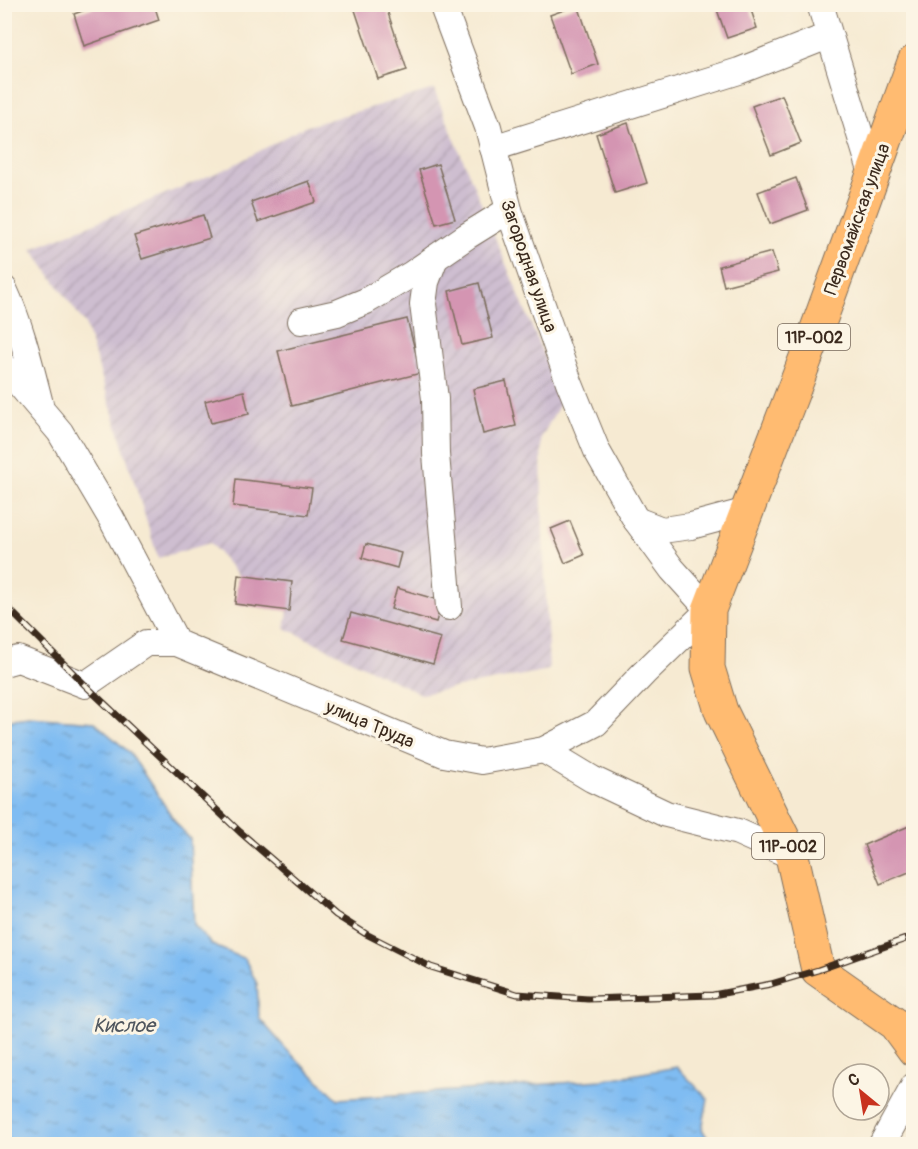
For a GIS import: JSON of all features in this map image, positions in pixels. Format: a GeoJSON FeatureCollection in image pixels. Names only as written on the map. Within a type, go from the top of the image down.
{"type":"FeatureCollection","features":[{"type":"Feature","properties":{"kind":"main road","name":"Первомайская улица"},"geometry":{"type":"LineString","coordinates":[[709,610],[817,329],[914,62]]}},
{"type":"Feature","properties":{"kind":"main road","name":"11Р-002"},"geometry":{"type":"LineString","coordinates":[[709,610],[708,668],[721,711],[792,856],[818,970],[895,1024],[914,1050]]}},
{"type":"Feature","properties":{"kind":"street","name":"Загородная улица"},"geometry":{"type":"LineString","coordinates":[[442,4],[488,128],[509,210],[569,382],[597,451],[636,520],[672,569],[709,610]]}},
{"type":"Feature","properties":{"kind":"street"},"geometry":{"type":"LineString","coordinates":[[820,4],[873,177]]}},
{"type":"Feature","properties":{"kind":"street"},"geometry":{"type":"LineString","coordinates":[[493,148],[739,71],[828,36]]}},
{"type":"Feature","properties":{"kind":"street"},"geometry":{"type":"LineString","coordinates":[[301,321],[337,313],[366,301],[412,274],[509,210]]}},
{"type":"Feature","properties":{"kind":"street"},"geometry":{"type":"LineString","coordinates":[[435,258],[426,282],[423,304],[435,399],[436,454],[449,607]]}},
{"type":"Feature","properties":{"kind":"street"},"geometry":{"type":"LineString","coordinates":[[4,289],[13,308],[42,410]]}},
{"type":"Feature","properties":{"kind":"street"},"geometry":{"type":"LineString","coordinates":[[4,366],[60,432],[105,508],[177,643]]}},
{"type":"Feature","properties":{"kind":"street"},"geometry":{"type":"LineString","coordinates":[[636,520],[662,531],[747,511]]}},
{"type":"Feature","properties":{"kind":"street","name":"улица Труда"},"geometry":{"type":"LineString","coordinates":[[4,663],[18,659],[85,685],[146,643],[177,643],[444,754],[482,761],[544,750],[596,723],[709,610]]}},
{"type":"Feature","properties":{"kind":"street"},"geometry":{"type":"LineString","coordinates":[[544,750],[592,779],[666,814],[738,832],[792,856]]}},
{"type":"Feature","properties":{"kind":"street"},"geometry":{"type":"LineString","coordinates":[[882,1144],[914,1086]]}},
{"type":"Feature","properties":{"kind":"shaded area"},"geometry":{"type":"Polygon","coordinates":[[[434,89],[562,400],[541,438],[549,670],[421,694],[285,628],[288,611],[235,604],[238,575],[210,543],[158,558],[85,324],[32,249],[228,168],[304,127],[434,89]]]}},
{"type":"Feature","properties":{"kind":"water","name":"Кислое"},"geometry":{"type":"Polygon","coordinates":[[[29,717],[94,722],[130,753],[177,824],[190,839],[194,925],[212,945],[245,959],[257,984],[259,1018],[287,1050],[338,1099],[602,1080],[677,1067],[708,1099],[702,1129],[711,1144],[5,1144],[5,720],[29,717]]]}},
{"type":"Feature","properties":{"kind":"building"},"geometry":{"type":"Polygon","coordinates":[[[102,4],[154,4],[159,20],[84,46],[74,14],[102,4]]]}},
{"type":"Feature","properties":{"kind":"building"},"geometry":{"type":"Polygon","coordinates":[[[353,4],[385,4],[407,70],[378,79],[353,4]]]}},
{"type":"Feature","properties":{"kind":"building"},"geometry":{"type":"Polygon","coordinates":[[[715,4],[749,4],[757,28],[727,38],[715,4]]]}},
{"type":"Feature","properties":{"kind":"building"},"geometry":{"type":"Polygon","coordinates":[[[578,5],[598,64],[571,74],[550,15],[578,5]]]}},
{"type":"Feature","properties":{"kind":"building"},"geometry":{"type":"Polygon","coordinates":[[[782,95],[801,143],[771,155],[752,106],[782,95]]]}},
{"type":"Feature","properties":{"kind":"building"},"geometry":{"type":"Polygon","coordinates":[[[628,123],[647,183],[615,193],[596,134],[628,123]]]}},
{"type":"Feature","properties":{"kind":"building"},"geometry":{"type":"Polygon","coordinates":[[[438,164],[455,219],[436,224],[419,170],[438,164]]]}},
{"type":"Feature","properties":{"kind":"building"},"geometry":{"type":"Polygon","coordinates":[[[796,178],[808,210],[770,224],[758,192],[796,178]]]}},
{"type":"Feature","properties":{"kind":"building"},"geometry":{"type":"Polygon","coordinates":[[[309,181],[316,202],[258,222],[251,202],[309,181]]]}},
{"type":"Feature","properties":{"kind":"building"},"geometry":{"type":"Polygon","coordinates":[[[203,215],[210,238],[142,259],[134,236],[203,215]]]}},
{"type":"Feature","properties":{"kind":"building"},"geometry":{"type":"Polygon","coordinates":[[[772,252],[778,272],[724,286],[719,266],[772,252]]]}},
{"type":"Feature","properties":{"kind":"building"},"geometry":{"type":"Polygon","coordinates":[[[479,283],[493,338],[462,345],[449,291],[479,283]]]}},
{"type":"Feature","properties":{"kind":"building"},"geometry":{"type":"Polygon","coordinates":[[[407,319],[421,373],[292,406],[278,351],[407,319]]]}},
{"type":"Feature","properties":{"kind":"building"},"geometry":{"type":"Polygon","coordinates":[[[506,381],[516,426],[483,434],[473,389],[506,381]]]}},
{"type":"Feature","properties":{"kind":"building"},"geometry":{"type":"Polygon","coordinates":[[[244,391],[249,414],[211,423],[205,401],[244,391]]]}},
{"type":"Feature","properties":{"kind":"building"},"geometry":{"type":"Polygon","coordinates":[[[236,479],[312,488],[308,515],[233,506],[236,479]]]}},
{"type":"Feature","properties":{"kind":"building"},"geometry":{"type":"Polygon","coordinates":[[[570,521],[584,555],[565,563],[551,529],[570,521]]]}},
{"type":"Feature","properties":{"kind":"building"},"geometry":{"type":"Polygon","coordinates":[[[366,544],[401,553],[397,568],[362,558],[366,544]]]}},
{"type":"Feature","properties":{"kind":"building"},"geometry":{"type":"Polygon","coordinates":[[[238,575],[292,582],[289,611],[235,604],[238,575]]]}},
{"type":"Feature","properties":{"kind":"building"},"geometry":{"type":"Polygon","coordinates":[[[397,588],[442,601],[436,622],[391,609],[397,588]]]}},
{"type":"Feature","properties":{"kind":"building"},"geometry":{"type":"Polygon","coordinates":[[[351,613],[441,638],[433,664],[343,639],[351,613]]]}},
{"type":"Feature","properties":{"kind":"building"},"geometry":{"type":"Polygon","coordinates":[[[914,824],[914,870],[880,884],[864,845],[914,824]]]}},
{"type":"Feature","properties":{"kind":"railway"},"geometry":{"type":"LineString","coordinates":[[4,604],[85,685],[240,832],[336,915],[366,934],[431,967],[517,994],[588,999],[713,995],[771,984],[914,936]]}}]}
